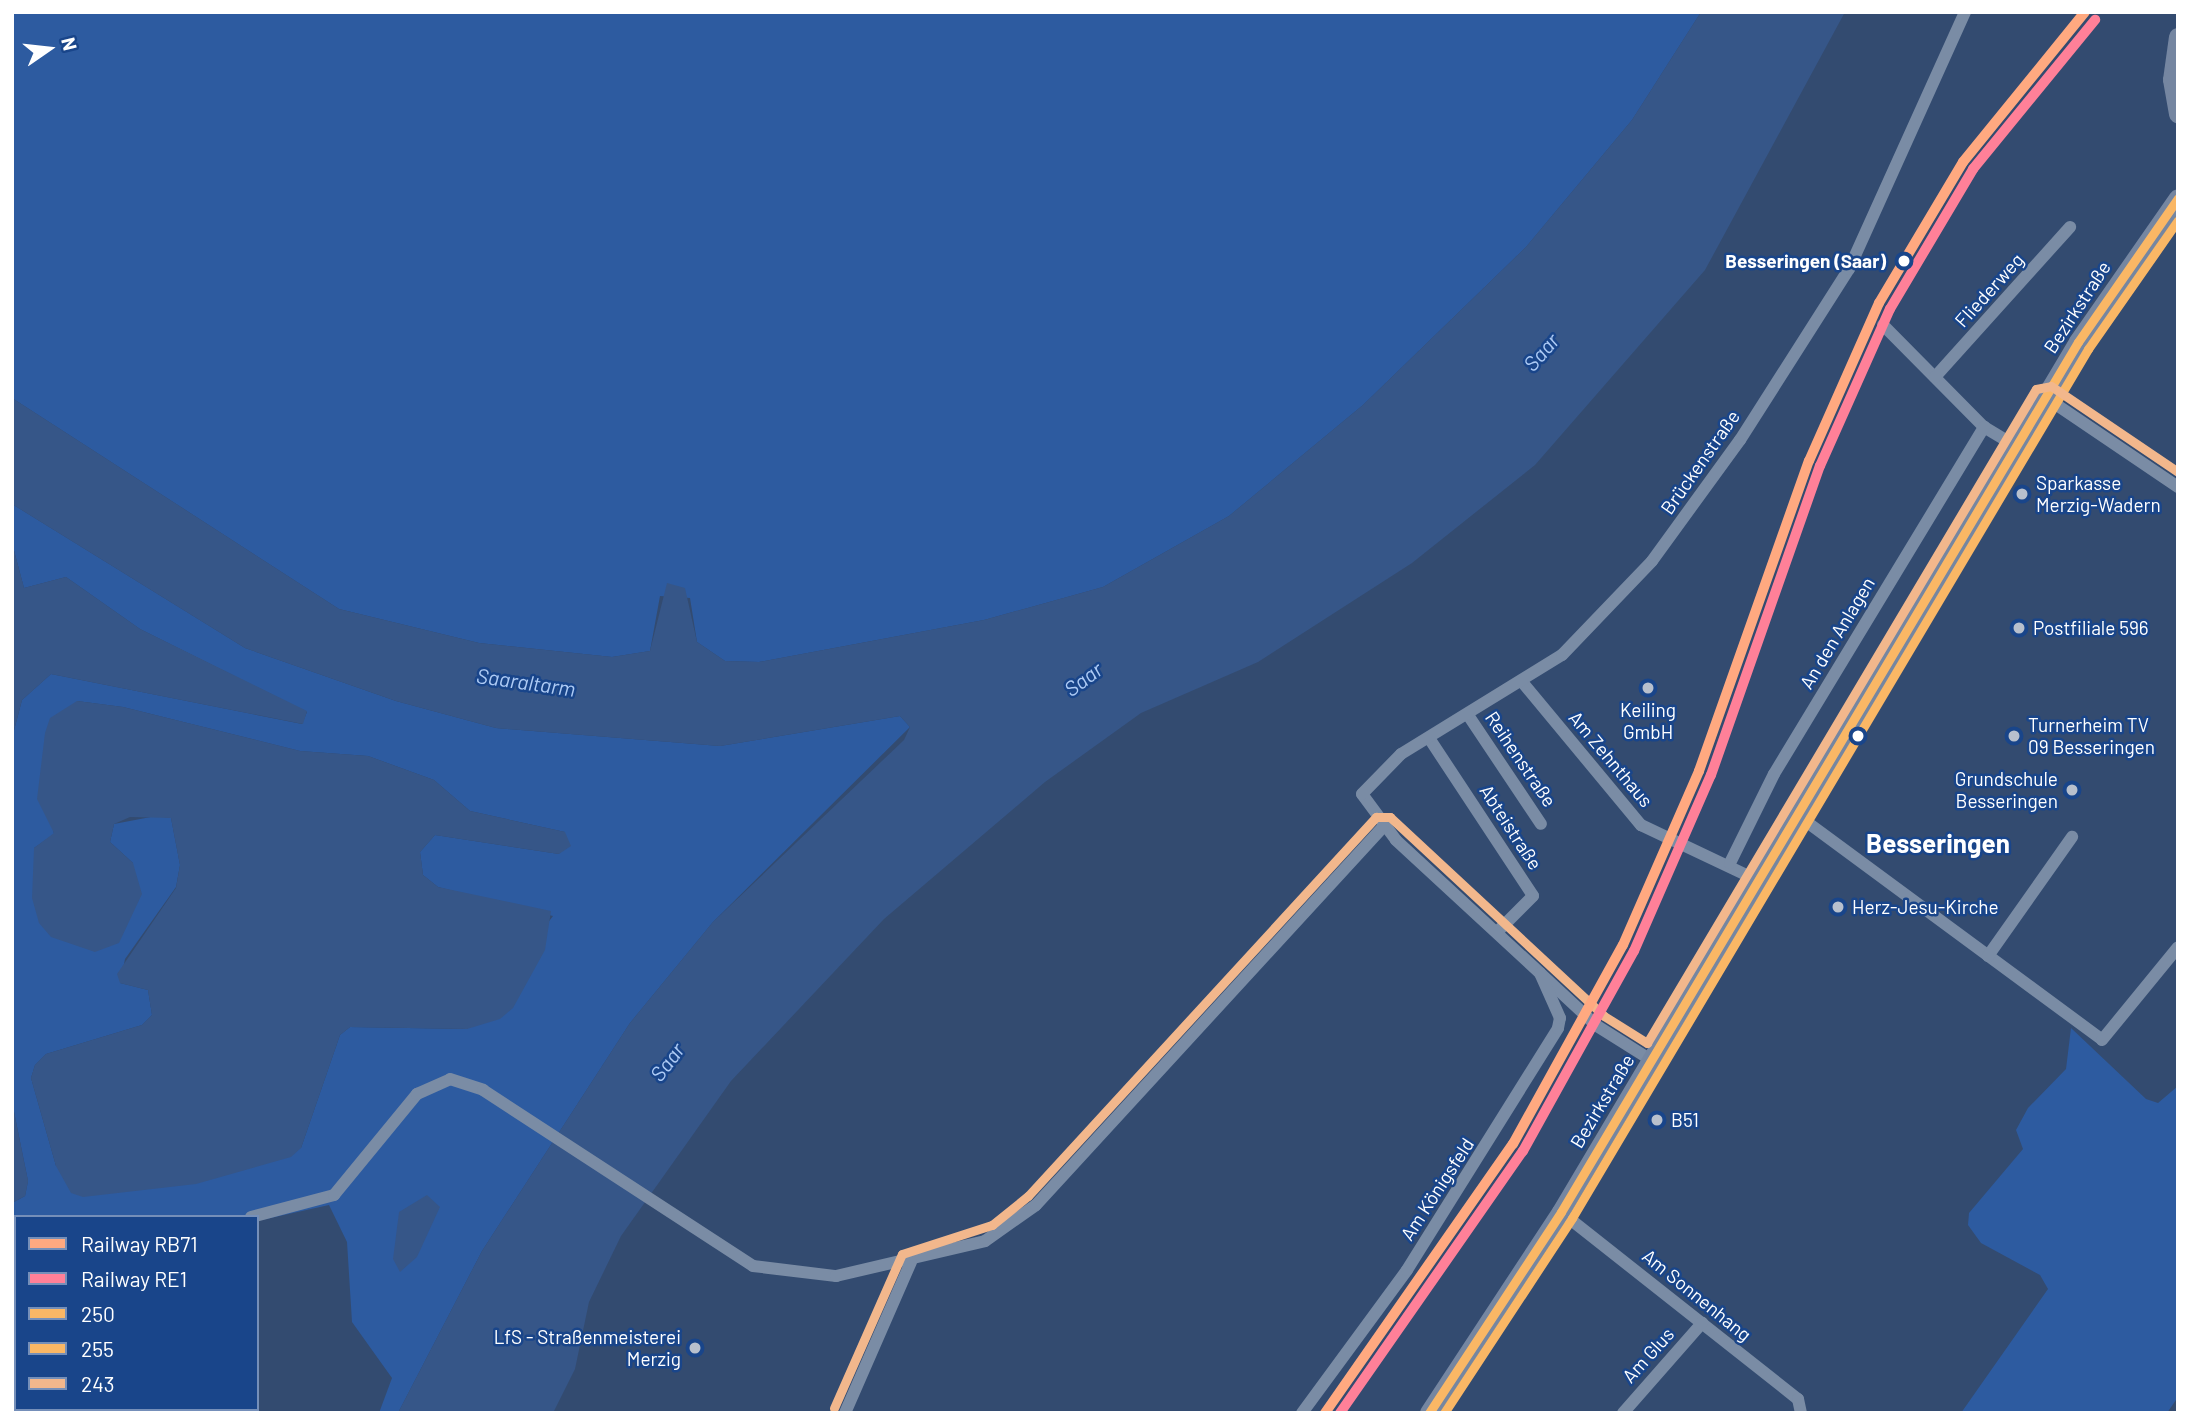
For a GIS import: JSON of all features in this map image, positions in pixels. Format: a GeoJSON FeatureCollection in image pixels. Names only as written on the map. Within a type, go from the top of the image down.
{"type":"FeatureCollection","features":[{"type":"Feature","properties":{"kind":"street","name":"Brückenstraße"},"geometry":{"type":"LineString","coordinates":[[1383,827],[1364,804],[1364,789],[1380,770],[1524,683],[1626,595],[1741,440],[1849,269],[1965,12]]}},
{"type":"Feature","properties":{"kind":"street"},"geometry":{"type":"LineString","coordinates":[[2178,37],[2172,80],[2178,114]]}},
{"type":"Feature","properties":{"kind":"street","name":"Bezirkstraße"},"geometry":{"type":"LineString","coordinates":[[1429,1413],[1561,1212],[2045,397],[2178,198]]}},
{"type":"Feature","properties":{"kind":"street","name":"Fliederweg"},"geometry":{"type":"LineString","coordinates":[[1935,377],[2070,227]]}},
{"type":"Feature","properties":{"kind":"street"},"geometry":{"type":"LineString","coordinates":[[1883,325],[1984,427],[2017,447]]}},
{"type":"Feature","properties":{"kind":"street"},"geometry":{"type":"LineString","coordinates":[[2045,397],[2178,487]]}},
{"type":"Feature","properties":{"kind":"street","name":"An den Anlagen"},"geometry":{"type":"LineString","coordinates":[[1730,863],[1774,774],[1984,427]]}},
{"type":"Feature","properties":{"kind":"street","name":"Am Zehnthaus"},"geometry":{"type":"LineString","coordinates":[[1524,683],[1641,825],[1730,863],[1757,880]]}},
{"type":"Feature","properties":{"kind":"street","name":"Reihenstraße"},"geometry":{"type":"LineString","coordinates":[[1468,715],[1541,824]]}},
{"type":"Feature","properties":{"kind":"street","name":"Abteistraße"},"geometry":{"type":"LineString","coordinates":[[1429,738],[1533,896],[1498,931]]}},
{"type":"Feature","properties":{"kind":"street"},"geometry":{"type":"LineString","coordinates":[[1796,814],[2102,1040],[2178,947]]}},
{"type":"Feature","properties":{"kind":"street"},"geometry":{"type":"LineString","coordinates":[[259,1215],[334,1195],[417,1094],[437,1082],[466,1082],[727,1252],[793,1275],[836,1276],[911,1262],[998,1236],[1036,1205],[1383,827],[1498,931],[1597,1026],[1651,1060]]}},
{"type":"Feature","properties":{"kind":"street"},"geometry":{"type":"LineString","coordinates":[[1988,956],[2073,837]]}},
{"type":"Feature","properties":{"kind":"street","name":"Am Königsfeld"},"geometry":{"type":"LineString","coordinates":[[1302,1413],[1408,1270],[1558,1028],[1559,1014],[1545,996],[1540,973]]}},
{"type":"Feature","properties":{"kind":"street","name":"Am Sonnenhang"},"geometry":{"type":"LineString","coordinates":[[1561,1212],[1798,1399],[1801,1413]]}},
{"type":"Feature","properties":{"kind":"street"},"geometry":{"type":"LineString","coordinates":[[845,1413],[911,1262]]}},
{"type":"Feature","properties":{"kind":"street","name":"Am Glus"},"geometry":{"type":"LineString","coordinates":[[1623,1413],[1702,1323]]}},
{"type":"Feature","properties":{"kind":"shaded area"},"geometry":{"type":"Polygon","coordinates":[[[12,12],[1701,12],[1632,120],[1526,247],[1363,405],[1229,516],[1103,587],[984,620],[759,662],[725,661],[697,642],[690,598],[660,596],[650,651],[612,657],[479,643],[339,609],[12,398],[12,12]]]}},
{"type":"Feature","properties":{"kind":"shaded area"},"geometry":{"type":"Polygon","coordinates":[[[12,504],[245,648],[396,701],[496,728],[720,746],[900,716],[910,727],[713,922],[630,1023],[482,1251],[398,1413],[379,1413],[392,1378],[352,1322],[347,1242],[329,1205],[259,1221],[259,1215],[14,1215],[12,1251],[12,1203],[25,1196],[28,1181],[12,1102],[12,738],[22,700],[51,674],[302,724],[307,712],[140,629],[66,577],[24,588],[12,543],[12,504]],[[77,701],[51,821],[54,834],[34,848],[133,863],[110,842],[114,824],[156,816],[171,818],[180,865],[176,887],[125,959],[120,983],[148,990],[152,1015],[142,1025],[46,1054],[35,1065],[31,1078],[56,1166],[301,1148],[340,1035],[350,1027],[467,1029],[553,916],[438,887],[423,875],[420,852],[435,835],[559,854],[565,832],[470,811],[434,780],[368,756],[300,751],[123,707],[77,701]]]}},
{"type":"Feature","properties":{"kind":"shaded area"},"geometry":{"type":"Polygon","coordinates":[[[2071,1028],[2146,1099],[2158,1103],[2178,1086],[2178,1397],[2167,1413],[1961,1413],[2048,1289],[2040,1275],[1981,1243],[1968,1225],[1969,1213],[2023,1149],[2016,1130],[2028,1108],[2066,1069],[2071,1028]]]}},
{"type":"Feature","properties":{"kind":"water"},"geometry":{"type":"Polygon","coordinates":[[[1701,12],[1845,12],[1705,270],[1535,465],[1412,563],[1258,662],[1141,713],[1045,782],[884,919],[731,1081],[621,1236],[589,1302],[575,1369],[553,1413],[398,1413],[482,1251],[630,1023],[713,922],[904,740],[910,727],[900,716],[720,746],[496,728],[396,701],[245,648],[12,504],[12,398],[339,609],[479,643],[612,657],[650,651],[667,583],[685,588],[697,642],[725,661],[759,662],[984,620],[1103,587],[1229,516],[1363,405],[1526,247],[1632,120],[1701,12]]]}},
{"type":"Feature","properties":{"kind":"water"},"geometry":{"type":"Polygon","coordinates":[[[12,543],[24,588],[66,577],[140,629],[307,711],[303,724],[51,674],[22,700],[12,738],[12,543]]]}},
{"type":"Feature","properties":{"kind":"water"},"geometry":{"type":"Polygon","coordinates":[[[77,701],[123,707],[300,751],[368,756],[434,780],[470,811],[565,832],[571,846],[559,854],[435,835],[420,852],[423,875],[438,887],[551,911],[545,950],[513,1008],[500,1019],[467,1029],[350,1027],[340,1035],[301,1148],[291,1157],[196,1184],[83,1197],[71,1193],[56,1166],[31,1078],[35,1065],[46,1054],[142,1025],[152,1015],[148,990],[120,983],[117,974],[176,888],[180,865],[171,818],[130,817],[114,824],[110,842],[133,863],[142,894],[119,943],[95,952],[51,937],[39,923],[32,898],[34,848],[54,833],[37,799],[45,733],[50,718],[77,701]]]}},
{"type":"Feature","properties":{"kind":"water"},"geometry":{"type":"Polygon","coordinates":[[[12,1102],[28,1181],[25,1196],[12,1203],[12,1102]]]}},
{"type":"Feature","properties":{"kind":"water"},"geometry":{"type":"Polygon","coordinates":[[[427,1195],[440,1207],[417,1257],[400,1272],[393,1259],[399,1212],[427,1195]]]}},
{"type":"Feature","properties":{"kind":"rail line","name":"RB71"},"geometry":{"type":"LineString","coordinates":[[1325,1413],[1513,1144],[1623,945],[1699,771],[1809,461],[1879,303],[1963,162],[2085,12]]}},
{"type":"Feature","properties":{"kind":"rail line","name":"RE1"},"geometry":{"type":"LineString","coordinates":[[1340,1413],[1523,1151],[1634,951],[1711,775],[1820,466],[1890,309],[1973,169],[2095,20]]}},
{"type":"Feature","properties":{"kind":"transit line","name":"250"},"geometry":{"type":"LineString","coordinates":[[1429,1413],[1561,1212],[2078,342],[2178,198]]}},
{"type":"Feature","properties":{"kind":"transit line","name":"255"},"geometry":{"type":"LineString","coordinates":[[1444,1413],[1572,1218],[2088,349],[2178,220]]}},
{"type":"Feature","properties":{"kind":"transit line","name":"243"},"geometry":{"type":"LineString","coordinates":[[834,1408],[902,1254],[992,1225],[1028,1196],[1376,817],[1390,817],[1604,1016],[1647,1043],[2036,389],[2051,386],[2178,472]]}},
{"type":"Feature","properties":{"kind":"place","name":"Besseringen (Saar)"},"geometry":{"type":"Point","coordinates":[1904,261]}},
{"type":"Feature","properties":{"kind":"place","name":"Sparkasse Merzig-Wadern"},"geometry":{"type":"Point","coordinates":[2022,494]}},
{"type":"Feature","properties":{"kind":"place","name":"Postfiliale 596"},"geometry":{"type":"Point","coordinates":[2019,628]}},
{"type":"Feature","properties":{"kind":"place","name":"Keiling GmbH"},"geometry":{"type":"Point","coordinates":[1648,688]}},
{"type":"Feature","properties":{"kind":"place","name":"Turnerheim TV 09 Besseringen"},"geometry":{"type":"Point","coordinates":[2014,736]}},
{"type":"Feature","properties":{"kind":"place","name":"Grundschule Besseringen"},"geometry":{"type":"Point","coordinates":[2072,790]}},
{"type":"Feature","properties":{"kind":"place","name":"Herz-Jesu-Kirche"},"geometry":{"type":"Point","coordinates":[1838,907]}},
{"type":"Feature","properties":{"kind":"place","name":"B51"},"geometry":{"type":"Point","coordinates":[1657,1120]}},
{"type":"Feature","properties":{"kind":"place","name":"LfS - Straßenmeisterei Merzig"},"geometry":{"type":"Point","coordinates":[695,1348]}},
{"type":"Feature","properties":{"kind":"district","name":"Besseringen"},"geometry":{"type":"Point","coordinates":[1938,843]}},
{"type":"Feature","properties":{"kind":"water label","name":"Saar"},"geometry":{"type":"Point","coordinates":[1541,352]}},
{"type":"Feature","properties":{"kind":"water label","name":"Saar"},"geometry":{"type":"Point","coordinates":[1083,679]}},
{"type":"Feature","properties":{"kind":"water label","name":"Saaraltarm"},"geometry":{"type":"Point","coordinates":[526,682]}},
{"type":"Feature","properties":{"kind":"water label","name":"Saar"},"geometry":{"type":"Point","coordinates":[667,1062]}}]}
